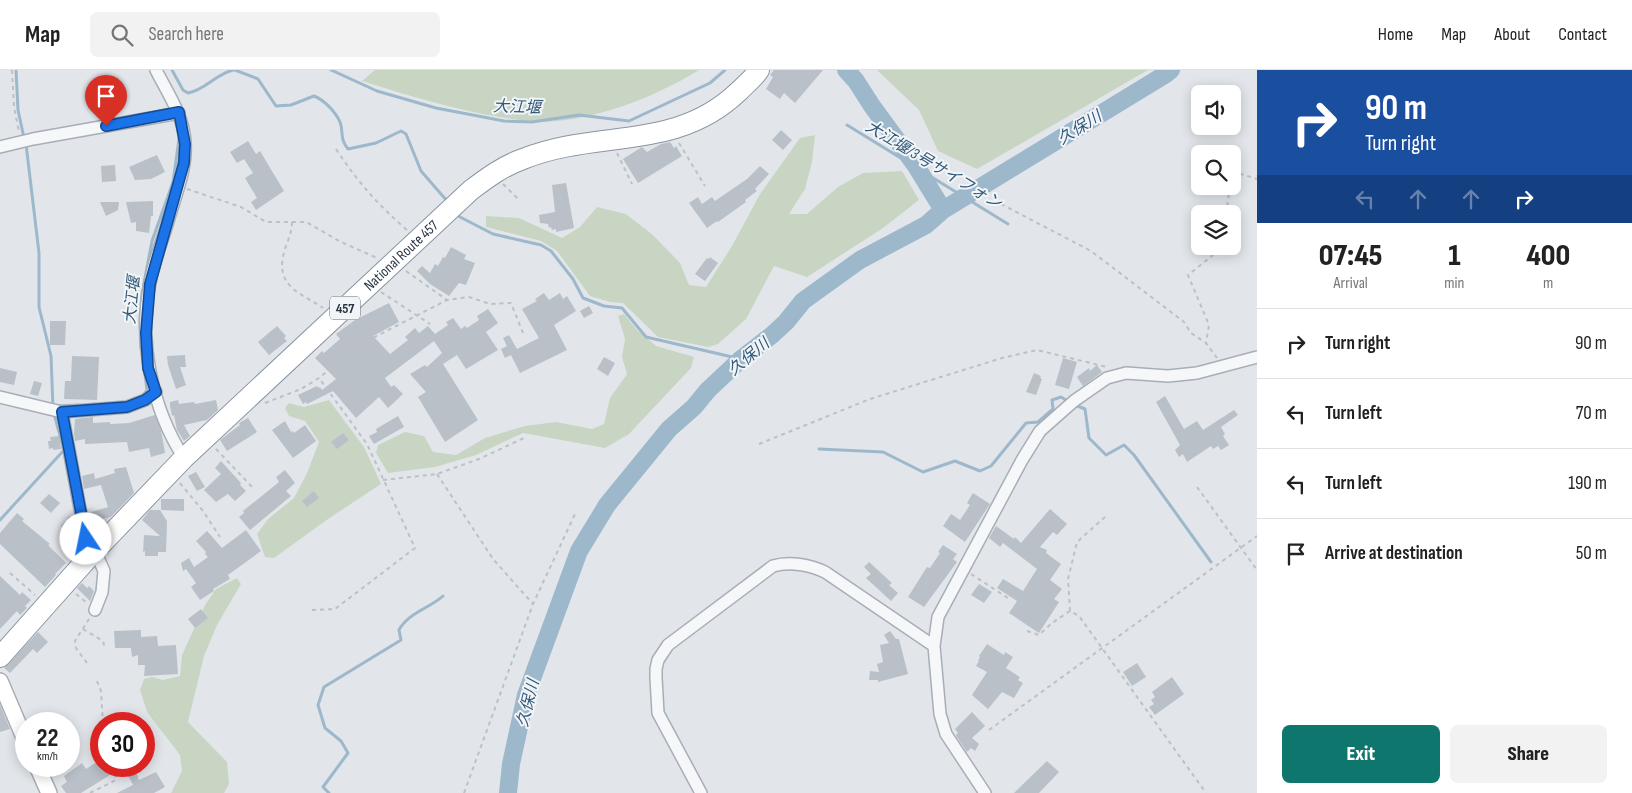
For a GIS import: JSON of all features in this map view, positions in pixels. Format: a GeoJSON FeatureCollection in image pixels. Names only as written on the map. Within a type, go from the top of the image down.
{"type":"FeatureCollection","features":[{"type":"Feature","properties":{"kind":"highway","name":"National Route 457"},"geometry":{"type":"LineString","coordinates":[[0,657],[92,554],[178,465],[471,190],[492,174],[523,158],[563,147],[671,130],[700,120],[730,99],[759,70]]}},
{"type":"Feature","properties":{"kind":"street"},"geometry":{"type":"LineString","coordinates":[[156,70],[179,112],[185,144],[184,163],[150,284],[146,333],[148,368],[178,465]]}},
{"type":"Feature","properties":{"kind":"street"},"geometry":{"type":"LineString","coordinates":[[0,147],[179,112]]}},
{"type":"Feature","properties":{"kind":"street"},"geometry":{"type":"LineString","coordinates":[[985,793],[946,734],[940,714],[934,646],[938,617],[1022,460],[1040,431],[1074,401],[1107,378],[1126,373],[1168,376],[1197,373],[1257,357]]}},
{"type":"Feature","properties":{"kind":"street"},"geometry":{"type":"LineString","coordinates":[[0,397],[62,412],[127,407],[145,400],[156,392]]}},
{"type":"Feature","properties":{"kind":"street"},"geometry":{"type":"LineString","coordinates":[[62,412],[92,554],[104,571],[102,592],[95,610]]}},
{"type":"Feature","properties":{"kind":"street"},"geometry":{"type":"LineString","coordinates":[[701,793],[658,713],[656,678],[658,660],[668,645],[774,566],[783,563],[814,567],[825,572],[934,646]]}},
{"type":"Feature","properties":{"kind":"street"},"geometry":{"type":"LineString","coordinates":[[0,681],[15,716]]}},
{"type":"Feature","properties":{"kind":"street"},"geometry":{"type":"LineString","coordinates":[[42,777],[49,793]]}},
{"type":"Feature","properties":{"kind":"path"},"geometry":{"type":"LineString","coordinates":[[12,70],[14,107],[20,142]]}},
{"type":"Feature","properties":{"kind":"path"},"geometry":{"type":"LineString","coordinates":[[671,130],[705,186]]}},
{"type":"Feature","properties":{"kind":"path"},"geometry":{"type":"LineString","coordinates":[[336,149],[355,178],[381,208],[418,240]]}},
{"type":"Feature","properties":{"kind":"path"},"geometry":{"type":"LineString","coordinates":[[615,149],[632,184]]}},
{"type":"Feature","properties":{"kind":"path"},"geometry":{"type":"LineString","coordinates":[[1241,173],[1257,180]]}},
{"type":"Feature","properties":{"kind":"path"},"geometry":{"type":"LineString","coordinates":[[492,174],[520,201]]}},
{"type":"Feature","properties":{"kind":"path"},"geometry":{"type":"LineString","coordinates":[[178,186],[241,206],[266,222],[306,222],[341,242],[393,264],[447,300]]}},
{"type":"Feature","properties":{"kind":"path"},"geometry":{"type":"LineString","coordinates":[[1001,204],[1091,251],[1184,322],[1191,332],[1206,343],[1216,357],[1220,367]]}},
{"type":"Feature","properties":{"kind":"path"},"geometry":{"type":"LineString","coordinates":[[292,222],[292,232],[283,257],[283,276],[292,289],[336,316],[367,362]]}},
{"type":"Feature","properties":{"kind":"path"},"geometry":{"type":"LineString","coordinates":[[1206,343],[1208,325],[1188,275],[1212,255]]}},
{"type":"Feature","properties":{"kind":"path"},"geometry":{"type":"LineString","coordinates":[[370,285],[430,324]]}},
{"type":"Feature","properties":{"kind":"path"},"geometry":{"type":"LineString","coordinates":[[265,403],[301,389],[319,378],[357,346],[447,300],[469,297],[490,304],[511,303],[523,333]]}},
{"type":"Feature","properties":{"kind":"path"},"geometry":{"type":"LineString","coordinates":[[759,444],[870,400],[1002,358],[1037,350],[1126,373]]}},
{"type":"Feature","properties":{"kind":"path"},"geometry":{"type":"LineString","coordinates":[[312,610],[335,609],[415,548],[367,444],[319,378]]}},
{"type":"Feature","properties":{"kind":"path"},"geometry":{"type":"LineString","coordinates":[[206,438],[252,488]]}},
{"type":"Feature","properties":{"kind":"path"},"geometry":{"type":"LineString","coordinates":[[383,480],[437,474],[479,459],[524,438]]}},
{"type":"Feature","properties":{"kind":"path"},"geometry":{"type":"LineString","coordinates":[[178,465],[203,511],[220,537]]}},
{"type":"Feature","properties":{"kind":"path"},"geometry":{"type":"LineString","coordinates":[[437,474],[493,559],[533,604]]}},
{"type":"Feature","properties":{"kind":"path"},"geometry":{"type":"LineString","coordinates":[[1197,487],[1257,570]]}},
{"type":"Feature","properties":{"kind":"path"},"geometry":{"type":"LineString","coordinates":[[464,793],[533,604],[574,514]]}},
{"type":"Feature","properties":{"kind":"path"},"geometry":{"type":"LineString","coordinates":[[1070,610],[1068,579],[1077,542],[1105,517]]}},
{"type":"Feature","properties":{"kind":"path"},"geometry":{"type":"LineString","coordinates":[[989,730],[1257,536]]}},
{"type":"Feature","properties":{"kind":"path"},"geometry":{"type":"LineString","coordinates":[[963,569],[1011,600]]}},
{"type":"Feature","properties":{"kind":"path"},"geometry":{"type":"LineString","coordinates":[[10,572],[46,605]]}},
{"type":"Feature","properties":{"kind":"path"},"geometry":{"type":"LineString","coordinates":[[65,584],[95,610],[75,641],[76,648],[87,663]]}},
{"type":"Feature","properties":{"kind":"path"},"geometry":{"type":"LineString","coordinates":[[1027,631],[1039,635],[1052,622],[1070,610]]}},
{"type":"Feature","properties":{"kind":"path"},"geometry":{"type":"LineString","coordinates":[[1070,610],[1079,616],[1206,793]]}},
{"type":"Feature","properties":{"kind":"path"},"geometry":{"type":"LineString","coordinates":[[82,629],[103,641],[105,649]]}},
{"type":"Feature","properties":{"kind":"path"},"geometry":{"type":"LineString","coordinates":[[97,681],[101,691],[103,712]]}},
{"type":"Feature","properties":{"kind":"path"},"geometry":{"type":"LineString","coordinates":[[90,793],[116,780],[115,777]]}},
{"type":"Feature","properties":{"kind":"green space"},"geometry":{"type":"Polygon","coordinates":[[[375,70],[699,70],[681,81],[641,99],[598,114],[554,121],[533,122],[464,110],[362,81],[375,70]]]}},
{"type":"Feature","properties":{"kind":"green space"},"geometry":{"type":"Polygon","coordinates":[[[877,70],[1148,70],[977,169],[938,151],[919,110],[877,70]]]}},
{"type":"Feature","properties":{"kind":"green space"},"geometry":{"type":"Polygon","coordinates":[[[815,135],[812,162],[805,189],[789,214],[807,214],[838,187],[863,173],[902,171],[919,200],[883,228],[807,277],[774,266],[746,319],[718,344],[708,347],[658,337],[623,303],[610,302],[590,296],[557,251],[541,241],[486,227],[486,216],[519,218],[562,238],[580,227],[597,207],[626,214],[653,235],[680,263],[689,285],[706,287],[732,246],[760,194],[800,138],[815,135]]]}},
{"type":"Feature","properties":{"kind":"green space"},"geometry":{"type":"Polygon","coordinates":[[[624,314],[637,330],[656,346],[694,357],[691,368],[629,434],[605,448],[523,433],[476,455],[435,467],[388,473],[376,453],[378,445],[405,432],[424,436],[433,452],[456,455],[485,438],[525,426],[556,422],[592,429],[604,424],[610,398],[627,374],[622,357],[625,339],[618,316],[624,314]]]}},
{"type":"Feature","properties":{"kind":"green space"},"geometry":{"type":"Polygon","coordinates":[[[329,400],[364,447],[381,484],[274,558],[265,557],[257,534],[268,519],[294,498],[307,473],[319,442],[305,421],[289,416],[285,408],[289,403],[304,407],[329,400]]]}},
{"type":"Feature","properties":{"kind":"green space"},"geometry":{"type":"Polygon","coordinates":[[[237,578],[241,584],[217,625],[204,656],[188,722],[227,762],[229,784],[224,793],[171,793],[182,771],[180,755],[155,722],[155,712],[147,712],[140,690],[144,679],[152,677],[163,680],[180,676],[182,655],[205,605],[216,589],[237,578]]]}},
{"type":"Feature","properties":{"kind":"building"},"geometry":{"type":"Polygon","coordinates":[[[774,70],[823,70],[795,103],[784,93],[780,99],[766,89],[773,77],[770,75],[774,70]]]}},
{"type":"Feature","properties":{"kind":"building"},"geometry":{"type":"Polygon","coordinates":[[[781,130],[792,140],[783,150],[772,140],[781,130]]]}},
{"type":"Feature","properties":{"kind":"building"},"geometry":{"type":"Polygon","coordinates":[[[248,141],[256,154],[260,151],[284,191],[256,210],[251,202],[257,198],[245,178],[253,173],[244,159],[237,163],[230,152],[248,141]]]}},
{"type":"Feature","properties":{"kind":"building"},"geometry":{"type":"Polygon","coordinates":[[[670,142],[674,148],[676,146],[682,156],[638,183],[623,159],[642,147],[647,152],[661,144],[670,142]]]}},
{"type":"Feature","properties":{"kind":"building"},"geometry":{"type":"Polygon","coordinates":[[[157,155],[165,172],[151,179],[135,180],[129,167],[157,155]]]}},
{"type":"Feature","properties":{"kind":"building"},"geometry":{"type":"Polygon","coordinates":[[[115,165],[116,181],[102,182],[101,166],[115,165]]]}},
{"type":"Feature","properties":{"kind":"building"},"geometry":{"type":"Polygon","coordinates":[[[760,166],[769,174],[755,189],[757,191],[745,200],[746,202],[707,228],[689,203],[698,197],[702,204],[712,197],[715,201],[747,179],[760,166]]]}},
{"type":"Feature","properties":{"kind":"building"},"geometry":{"type":"Polygon","coordinates":[[[566,183],[574,228],[556,232],[556,229],[552,230],[551,227],[549,228],[548,224],[540,223],[539,215],[555,212],[552,185],[566,183]]]}},
{"type":"Feature","properties":{"kind":"building"},"geometry":{"type":"Polygon","coordinates":[[[153,201],[153,216],[151,216],[149,233],[136,231],[136,222],[131,223],[126,202],[153,201]]]}},
{"type":"Feature","properties":{"kind":"building"},"geometry":{"type":"Polygon","coordinates":[[[100,202],[119,202],[118,210],[106,216],[100,202]]]}},
{"type":"Feature","properties":{"kind":"building"},"geometry":{"type":"Polygon","coordinates":[[[451,247],[466,255],[464,259],[475,263],[466,285],[459,283],[449,296],[430,284],[417,271],[422,266],[430,273],[435,264],[438,266],[443,257],[445,258],[451,247]]]}},
{"type":"Feature","properties":{"kind":"building"},"geometry":{"type":"Polygon","coordinates":[[[710,257],[718,263],[705,281],[695,274],[707,258],[709,259],[710,257]]]}},
{"type":"Feature","properties":{"kind":"building"},"geometry":{"type":"Polygon","coordinates":[[[544,293],[549,300],[560,293],[563,299],[567,296],[576,311],[554,325],[567,350],[520,373],[511,355],[505,358],[501,349],[507,346],[503,338],[509,335],[517,349],[539,338],[522,309],[537,301],[535,299],[544,293]]]}},
{"type":"Feature","properties":{"kind":"building"},"geometry":{"type":"Polygon","coordinates":[[[389,303],[399,322],[373,336],[390,354],[408,340],[405,337],[415,328],[419,333],[428,326],[435,334],[448,325],[446,322],[453,318],[461,329],[465,326],[467,328],[479,320],[477,316],[488,309],[498,323],[486,332],[498,350],[466,369],[457,355],[443,364],[478,420],[445,442],[418,397],[426,392],[410,374],[425,365],[427,367],[442,353],[434,341],[385,378],[391,387],[394,385],[403,394],[388,408],[379,397],[356,418],[333,391],[307,404],[306,402],[303,404],[298,395],[317,386],[322,390],[336,379],[315,358],[340,339],[336,334],[355,320],[389,303]]]}},
{"type":"Feature","properties":{"kind":"building"},"geometry":{"type":"Polygon","coordinates":[[[589,306],[593,313],[584,318],[580,311],[589,306]]]}},
{"type":"Feature","properties":{"kind":"building"},"geometry":{"type":"Polygon","coordinates":[[[50,321],[66,321],[65,345],[50,345],[50,321]]]}},
{"type":"Feature","properties":{"kind":"building"},"geometry":{"type":"Polygon","coordinates":[[[277,326],[286,336],[284,338],[287,341],[269,355],[258,342],[277,326]]]}},
{"type":"Feature","properties":{"kind":"building"},"geometry":{"type":"Polygon","coordinates":[[[185,355],[186,367],[180,367],[186,385],[176,389],[167,356],[185,355]]]}},
{"type":"Feature","properties":{"kind":"building"},"geometry":{"type":"Polygon","coordinates":[[[72,356],[99,357],[97,400],[64,399],[65,381],[71,381],[72,356]]]}},
{"type":"Feature","properties":{"kind":"building"},"geometry":{"type":"Polygon","coordinates":[[[604,357],[615,363],[608,376],[597,369],[604,357]]]}},
{"type":"Feature","properties":{"kind":"building"},"geometry":{"type":"Polygon","coordinates":[[[1063,358],[1077,362],[1069,389],[1055,385],[1063,358]]]}},
{"type":"Feature","properties":{"kind":"building"},"geometry":{"type":"Polygon","coordinates":[[[1097,365],[1102,372],[1083,386],[1077,377],[1089,368],[1090,371],[1097,365]]]}},
{"type":"Feature","properties":{"kind":"building"},"geometry":{"type":"Polygon","coordinates":[[[0,368],[17,372],[14,385],[0,382],[0,368]]]}},
{"type":"Feature","properties":{"kind":"building"},"geometry":{"type":"Polygon","coordinates":[[[1034,373],[1041,376],[1040,378],[1042,379],[1036,395],[1026,392],[1034,373]]]}},
{"type":"Feature","properties":{"kind":"building"},"geometry":{"type":"Polygon","coordinates":[[[34,381],[42,383],[38,396],[30,394],[34,381]]]}},
{"type":"Feature","properties":{"kind":"building"},"geometry":{"type":"Polygon","coordinates":[[[1165,396],[1184,429],[1197,421],[1203,430],[1234,410],[1238,415],[1221,427],[1225,434],[1223,436],[1229,445],[1221,450],[1218,446],[1213,449],[1211,446],[1187,462],[1183,454],[1179,457],[1175,450],[1180,445],[1156,402],[1165,396]]]}},
{"type":"Feature","properties":{"kind":"building"},"geometry":{"type":"Polygon","coordinates":[[[178,400],[179,404],[194,402],[195,404],[216,400],[218,410],[207,420],[184,425],[190,436],[184,441],[177,430],[170,406],[170,402],[178,400]]]}},
{"type":"Feature","properties":{"kind":"building"},"geometry":{"type":"Polygon","coordinates":[[[155,415],[161,430],[165,453],[151,457],[149,448],[129,452],[127,442],[85,444],[85,439],[75,441],[75,419],[93,417],[93,423],[110,422],[110,424],[129,423],[155,415]]]}},
{"type":"Feature","properties":{"kind":"building"},"geometry":{"type":"Polygon","coordinates":[[[398,416],[404,427],[374,444],[369,436],[377,432],[376,429],[398,416]]]}},
{"type":"Feature","properties":{"kind":"building"},"geometry":{"type":"Polygon","coordinates":[[[248,418],[257,432],[227,451],[220,440],[240,425],[239,423],[248,418]]]}},
{"type":"Feature","properties":{"kind":"building"},"geometry":{"type":"Polygon","coordinates":[[[285,421],[291,432],[293,431],[294,433],[305,425],[316,441],[293,458],[272,430],[285,421]]]}},
{"type":"Feature","properties":{"kind":"building"},"geometry":{"type":"Polygon","coordinates":[[[343,433],[349,440],[337,449],[331,442],[343,433]]]}},
{"type":"Feature","properties":{"kind":"building"},"geometry":{"type":"Polygon","coordinates":[[[59,436],[61,449],[49,449],[48,441],[51,441],[50,437],[59,436]]]}},
{"type":"Feature","properties":{"kind":"building"},"geometry":{"type":"Polygon","coordinates":[[[221,461],[246,491],[235,501],[228,494],[216,502],[204,490],[221,474],[215,468],[221,461]]]}},
{"type":"Feature","properties":{"kind":"building"},"geometry":{"type":"Polygon","coordinates":[[[126,467],[134,493],[111,517],[90,522],[88,513],[108,507],[101,485],[84,489],[82,476],[94,473],[95,479],[115,473],[114,469],[126,467]]]}},
{"type":"Feature","properties":{"kind":"building"},"geometry":{"type":"Polygon","coordinates":[[[285,470],[295,483],[286,491],[291,496],[250,530],[239,517],[244,513],[243,511],[279,482],[276,477],[285,470]]]}},
{"type":"Feature","properties":{"kind":"building"},"geometry":{"type":"Polygon","coordinates":[[[196,472],[205,487],[197,491],[188,476],[196,472]]]}},
{"type":"Feature","properties":{"kind":"building"},"geometry":{"type":"Polygon","coordinates":[[[314,491],[319,498],[307,507],[302,501],[314,491]]]}},
{"type":"Feature","properties":{"kind":"building"},"geometry":{"type":"Polygon","coordinates":[[[973,493],[990,504],[965,542],[943,526],[951,514],[960,520],[970,505],[967,503],[973,493]]]}},
{"type":"Feature","properties":{"kind":"building"},"geometry":{"type":"Polygon","coordinates":[[[49,494],[60,503],[51,513],[40,503],[49,494]]]}},
{"type":"Feature","properties":{"kind":"building"},"geometry":{"type":"Polygon","coordinates":[[[161,499],[184,499],[184,511],[161,510],[161,499]]]}},
{"type":"Feature","properties":{"kind":"building"},"geometry":{"type":"Polygon","coordinates":[[[1050,509],[1067,524],[1057,535],[1053,532],[1040,547],[1047,550],[1046,553],[1061,564],[1050,580],[1062,589],[1054,599],[1059,602],[1039,633],[1009,613],[1017,601],[997,588],[1003,579],[1023,591],[1037,569],[1003,543],[1000,547],[989,538],[996,526],[1014,539],[1015,537],[1021,543],[1050,509]]]}},
{"type":"Feature","properties":{"kind":"building"},"geometry":{"type":"Polygon","coordinates":[[[150,510],[160,510],[167,521],[166,552],[158,552],[158,556],[145,556],[145,551],[143,552],[144,535],[160,536],[142,520],[150,510]]]}},
{"type":"Feature","properties":{"kind":"building"},"geometry":{"type":"Polygon","coordinates":[[[17,513],[24,519],[22,521],[50,544],[48,545],[66,563],[45,587],[0,544],[0,533],[17,513]]]}},
{"type":"Feature","properties":{"kind":"building"},"geometry":{"type":"Polygon","coordinates":[[[70,516],[75,520],[75,524],[69,532],[61,526],[70,516]]]}},
{"type":"Feature","properties":{"kind":"building"},"geometry":{"type":"Polygon","coordinates":[[[246,530],[261,551],[228,575],[230,579],[213,589],[214,591],[200,600],[191,587],[196,583],[186,569],[183,571],[181,563],[189,558],[194,567],[208,557],[196,541],[207,531],[222,548],[246,530]]]}},
{"type":"Feature","properties":{"kind":"building"},"geometry":{"type":"Polygon","coordinates":[[[943,545],[957,554],[953,559],[957,562],[924,607],[908,597],[927,567],[930,568],[943,545]]]}},
{"type":"Feature","properties":{"kind":"building"},"geometry":{"type":"Polygon","coordinates":[[[869,562],[892,583],[889,585],[898,593],[891,601],[866,578],[871,574],[864,567],[869,562]]]}},
{"type":"Feature","properties":{"kind":"building"},"geometry":{"type":"Polygon","coordinates":[[[0,576],[20,595],[22,592],[31,600],[25,606],[27,608],[20,615],[17,611],[0,629],[0,576]]]}},
{"type":"Feature","properties":{"kind":"building"},"geometry":{"type":"Polygon","coordinates":[[[82,583],[94,591],[90,601],[77,588],[82,583]]]}},
{"type":"Feature","properties":{"kind":"building"},"geometry":{"type":"Polygon","coordinates":[[[979,584],[992,592],[984,603],[971,595],[979,584]]]}},
{"type":"Feature","properties":{"kind":"building"},"geometry":{"type":"Polygon","coordinates":[[[201,609],[208,618],[195,628],[188,619],[201,609]]]}},
{"type":"Feature","properties":{"kind":"building"},"geometry":{"type":"Polygon","coordinates":[[[141,630],[141,637],[157,636],[158,646],[176,645],[178,674],[144,676],[145,665],[138,665],[138,655],[132,657],[131,648],[115,648],[114,631],[141,630]]]}},
{"type":"Feature","properties":{"kind":"building"},"geometry":{"type":"Polygon","coordinates":[[[890,631],[896,639],[899,639],[908,674],[878,682],[878,680],[869,680],[870,671],[879,672],[877,664],[883,662],[880,645],[889,643],[884,635],[890,631]]]}},
{"type":"Feature","properties":{"kind":"building"},"geometry":{"type":"Polygon","coordinates":[[[38,632],[48,642],[37,653],[33,649],[10,673],[4,668],[38,632]]]}},
{"type":"Feature","properties":{"kind":"building"},"geometry":{"type":"Polygon","coordinates":[[[987,644],[1004,655],[1005,652],[1013,657],[1006,668],[1020,677],[1018,680],[1023,683],[1014,698],[1002,692],[988,709],[972,695],[987,672],[976,666],[979,656],[987,644]]]}},
{"type":"Feature","properties":{"kind":"building"},"geometry":{"type":"Polygon","coordinates":[[[1137,663],[1146,677],[1132,686],[1123,672],[1137,663]]]}},
{"type":"Feature","properties":{"kind":"building"},"geometry":{"type":"Polygon","coordinates":[[[1172,677],[1184,694],[1155,715],[1149,707],[1154,704],[1151,700],[1155,697],[1152,692],[1172,677]]]}},
{"type":"Feature","properties":{"kind":"building"},"geometry":{"type":"Polygon","coordinates":[[[0,705],[10,729],[0,732],[0,705]]]}},
{"type":"Feature","properties":{"kind":"building"},"geometry":{"type":"Polygon","coordinates":[[[972,712],[985,726],[972,738],[979,744],[975,751],[971,748],[967,752],[957,737],[958,733],[955,729],[972,712]]]}},
{"type":"Feature","properties":{"kind":"building"},"geometry":{"type":"Polygon","coordinates":[[[1047,761],[1059,772],[1039,793],[1014,793],[1047,761]]]}},
{"type":"Feature","properties":{"kind":"building"},"geometry":{"type":"Polygon","coordinates":[[[82,763],[86,769],[90,766],[90,777],[107,777],[81,793],[66,793],[61,786],[67,782],[64,777],[80,777],[80,764],[82,763]]]}},
{"type":"Feature","properties":{"kind":"building"},"geometry":{"type":"Polygon","coordinates":[[[156,772],[165,787],[154,793],[117,793],[133,785],[129,777],[138,777],[139,780],[145,777],[155,777],[156,772]]]}},
{"type":"Feature","properties":{"kind":"waterway"},"geometry":{"type":"LineString","coordinates":[[16,70],[18,110],[24,138]]}},
{"type":"Feature","properties":{"kind":"waterway"},"geometry":{"type":"LineString","coordinates":[[172,70],[183,90],[188,93],[200,89],[221,75],[233,70]]}},
{"type":"Feature","properties":{"kind":"waterway"},"geometry":{"type":"LineString","coordinates":[[235,70],[258,79],[276,106],[291,105],[314,96],[322,100],[338,118],[344,142],[348,149],[376,143],[401,131],[406,134],[421,171],[448,202]]}},
{"type":"Feature","properties":{"kind":"waterway","name":"大江堰"},"geometry":{"type":"LineString","coordinates":[[331,70],[377,91],[436,108],[504,121],[532,122],[579,115],[629,121],[710,83],[725,70]]}},
{"type":"Feature","properties":{"kind":"waterway"},"geometry":{"type":"LineString","coordinates":[[846,70],[856,81],[916,166],[943,210]]}},
{"type":"Feature","properties":{"kind":"waterway","name":"久保川"},"geometry":{"type":"LineString","coordinates":[[508,793],[511,764],[526,695],[579,551],[607,505],[669,429],[694,407],[708,390],[741,359],[786,322],[803,301],[860,260],[926,225],[943,210],[1171,70]]}},
{"type":"Feature","properties":{"kind":"waterway","name":"大江堰/3号サイフォン"},"geometry":{"type":"LineString","coordinates":[[847,125],[1008,224]]}},
{"type":"Feature","properties":{"kind":"waterway","name":"大江堰"},"geometry":{"type":"LineString","coordinates":[[141,348],[140,319],[142,294],[152,241],[173,182],[179,139]]}},
{"type":"Feature","properties":{"kind":"waterway"},"geometry":{"type":"LineString","coordinates":[[26,144],[39,253],[39,307],[51,356],[53,408]]}},
{"type":"Feature","properties":{"kind":"waterway"},"geometry":{"type":"LineString","coordinates":[[456,213],[460,217],[493,234],[541,245],[551,251],[573,279],[583,298],[604,306],[622,308],[646,337],[741,359]]}},
{"type":"Feature","properties":{"kind":"waterway","name":"大江堰"},"geometry":{"type":"LineString","coordinates":[[143,396],[147,390],[145,374]]}},
{"type":"Feature","properties":{"kind":"waterway"},"geometry":{"type":"LineString","coordinates":[[819,449],[883,452],[923,472],[955,461],[980,471],[991,466],[1026,423],[1038,422],[1053,409],[1052,400],[1061,397],[1069,402]]}},
{"type":"Feature","properties":{"kind":"waterway","name":"大江堰"},"geometry":{"type":"LineString","coordinates":[[57,406],[78,405]]}},
{"type":"Feature","properties":{"kind":"waterway"},"geometry":{"type":"LineString","coordinates":[[1075,405],[1085,409],[1089,438],[1106,455],[1124,445],[1134,455],[1211,562]]}},
{"type":"Feature","properties":{"kind":"waterway"},"geometry":{"type":"LineString","coordinates":[[0,520],[64,450],[54,414]]}},
{"type":"Feature","properties":{"kind":"waterway"},"geometry":{"type":"LineString","coordinates":[[329,793],[323,787],[348,753],[341,741],[325,728],[318,705],[324,687],[401,640],[399,630],[403,624],[413,615],[443,596]]}},
{"type":"Feature","properties":{"kind":"route"},"geometry":{"type":"LineString","coordinates":[[86,539],[62,412],[127,407],[145,400],[156,392],[148,368],[146,333],[150,284],[184,163],[185,144],[179,112],[106,126]]}}]}
